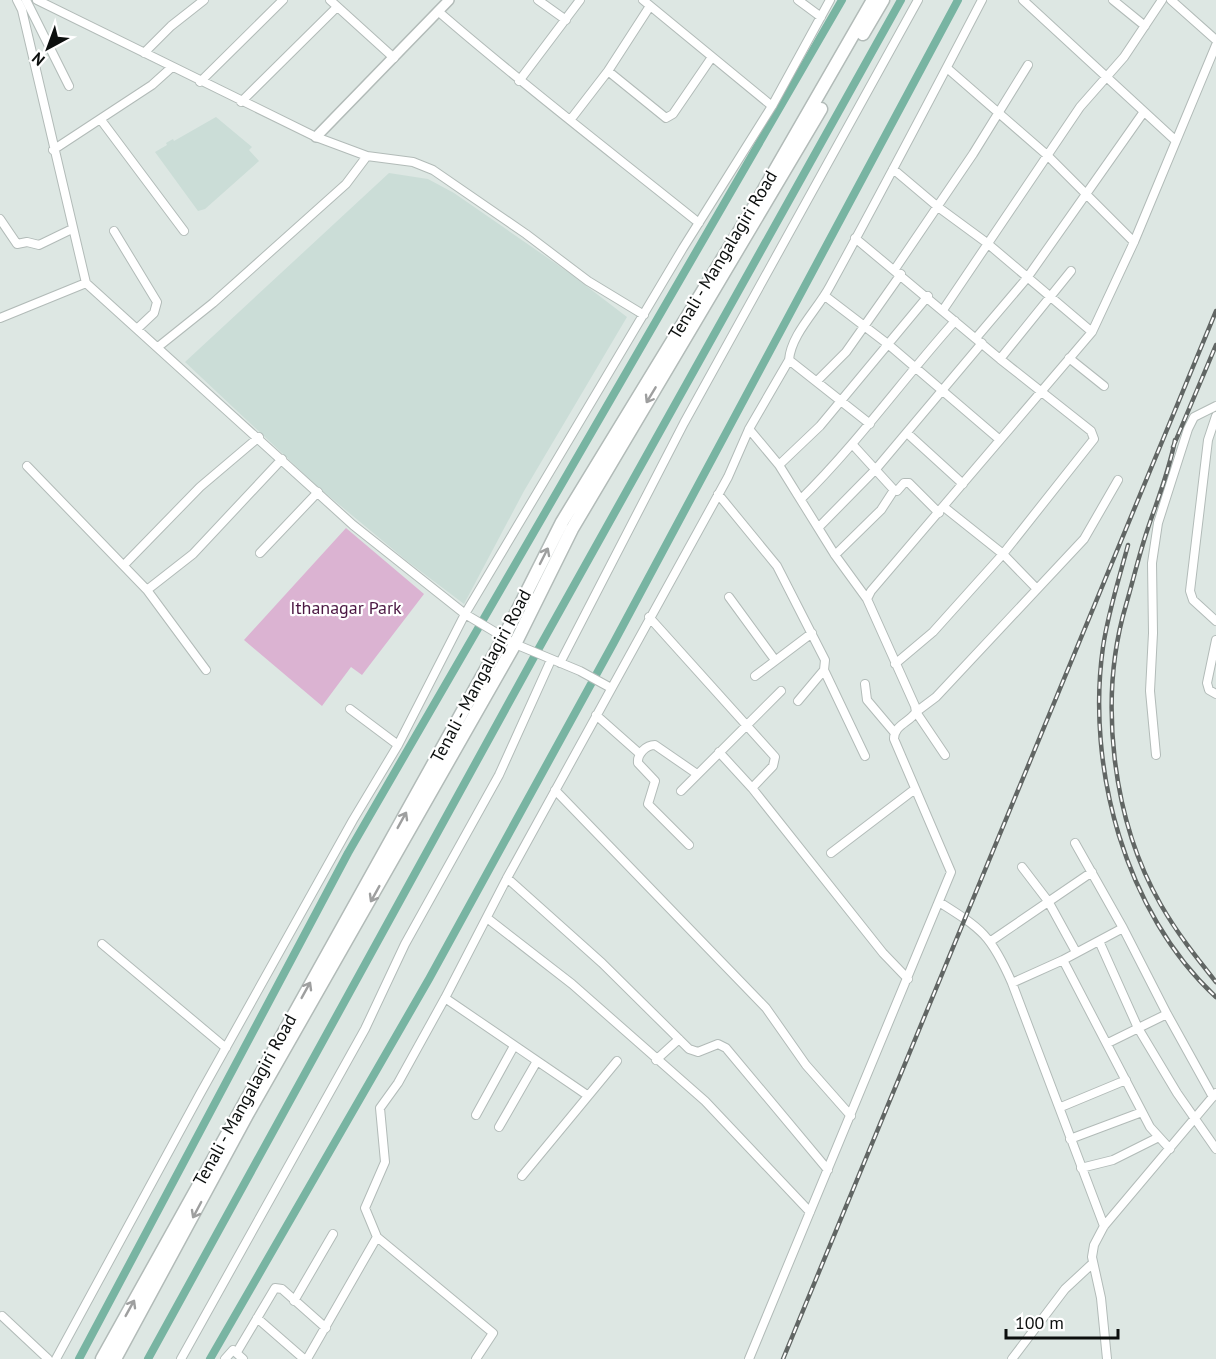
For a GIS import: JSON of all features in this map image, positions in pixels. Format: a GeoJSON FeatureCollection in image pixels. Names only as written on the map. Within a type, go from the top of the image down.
{"type":"FeatureCollection","features":[{"type":"Feature","properties":{"kind":"main road","name":"Tenali - Mangalagiri Road"},"geometry":{"type":"LineString","coordinates":[[102,1359],[510,640],[562,522],[751,212],[873,0]]}},
{"type":"Feature","properties":{"kind":"main road","name":"Tenali - Mangalagiri Road"},"geometry":{"type":"LineString","coordinates":[[115,1359],[247,1115],[572,529],[776,188],[882,0]]}},
{"type":"Feature","properties":{"kind":"street"},"geometry":{"type":"LineString","coordinates":[[22,0],[53,150],[86,283],[259,437],[353,525],[469,616],[510,640],[611,688]]}},
{"type":"Feature","properties":{"kind":"street"},"geometry":{"type":"LineString","coordinates":[[22,0],[69,86]]}},
{"type":"Feature","properties":{"kind":"street"},"geometry":{"type":"LineString","coordinates":[[37,0],[316,137],[367,156],[413,162],[433,170],[588,280],[644,315]]}},
{"type":"Feature","properties":{"kind":"street"},"geometry":{"type":"LineString","coordinates":[[144,52],[171,26],[204,0]]}},
{"type":"Feature","properties":{"kind":"street"},"geometry":{"type":"LineString","coordinates":[[200,82],[283,0]]}},
{"type":"Feature","properties":{"kind":"street"},"geometry":{"type":"LineString","coordinates":[[330,0],[394,58]]}},
{"type":"Feature","properties":{"kind":"street"},"geometry":{"type":"LineString","coordinates":[[316,137],[449,0]]}},
{"type":"Feature","properties":{"kind":"street"},"geometry":{"type":"LineString","coordinates":[[538,0],[566,20]]}},
{"type":"Feature","properties":{"kind":"street"},"geometry":{"type":"LineString","coordinates":[[519,81],[580,0]]}},
{"type":"Feature","properties":{"kind":"street"},"geometry":{"type":"LineString","coordinates":[[643,0],[772,106]]}},
{"type":"Feature","properties":{"kind":"street"},"geometry":{"type":"LineString","coordinates":[[798,0],[821,17]]}},
{"type":"Feature","properties":{"kind":"street"},"geometry":{"type":"LineString","coordinates":[[56,1359],[350,824],[398,745],[469,616],[644,315],[772,106],[830,0]]}},
{"type":"Feature","properties":{"kind":"street"},"geometry":{"type":"LineString","coordinates":[[560,663],[684,423],[918,0]]}},
{"type":"Feature","properties":{"kind":"street"},"geometry":{"type":"LineString","coordinates":[[476,1359],[493,1333],[377,1237],[365,1208],[385,1162],[380,1108],[398,1083],[445,998],[507,878],[718,494],[749,429],[789,360],[790,349],[825,296],[982,0]]}},
{"type":"Feature","properties":{"kind":"street"},"geometry":{"type":"LineString","coordinates":[[1023,0],[1107,80],[1176,141]]}},
{"type":"Feature","properties":{"kind":"street"},"geometry":{"type":"LineString","coordinates":[[1113,0],[1145,26]]}},
{"type":"Feature","properties":{"kind":"street"},"geometry":{"type":"LineString","coordinates":[[943,310],[1080,107],[1107,80],[1162,0]]}},
{"type":"Feature","properties":{"kind":"street"},"geometry":{"type":"LineString","coordinates":[[1171,0],[1216,40]]}},
{"type":"Feature","properties":{"kind":"street"},"geometry":{"type":"LineString","coordinates":[[571,119],[608,71],[650,6]]}},
{"type":"Feature","properties":{"kind":"street"},"geometry":{"type":"LineString","coordinates":[[241,102],[337,7]]}},
{"type":"Feature","properties":{"kind":"street"},"geometry":{"type":"LineString","coordinates":[[439,12],[519,81],[571,119],[699,223]]}},
{"type":"Feature","properties":{"kind":"street"},"geometry":{"type":"LineString","coordinates":[[867,599],[871,591],[1040,390],[1092,332],[1134,242],[1216,45]]}},
{"type":"Feature","properties":{"kind":"street"},"geometry":{"type":"LineString","coordinates":[[608,71],[666,118],[673,114],[712,57]]}},
{"type":"Feature","properties":{"kind":"street"},"geometry":{"type":"LineString","coordinates":[[817,381],[846,352],[865,325],[1028,65]]}},
{"type":"Feature","properties":{"kind":"street"},"geometry":{"type":"LineString","coordinates":[[53,150],[101,120],[172,67]]}},
{"type":"Feature","properties":{"kind":"street"},"geometry":{"type":"LineString","coordinates":[[947,68],[998,115],[1047,155],[1134,242]]}},
{"type":"Feature","properties":{"kind":"street"},"geometry":{"type":"LineString","coordinates":[[819,527],[876,469],[943,390],[1027,278],[1143,113]]}},
{"type":"Feature","properties":{"kind":"street"},"geometry":{"type":"LineString","coordinates":[[101,120],[184,231]]}},
{"type":"Feature","properties":{"kind":"street"},"geometry":{"type":"LineString","coordinates":[[158,347],[213,303],[346,184],[367,156]]}},
{"type":"Feature","properties":{"kind":"street"},"geometry":{"type":"LineString","coordinates":[[893,169],[938,207],[987,243],[1092,332]]}},
{"type":"Feature","properties":{"kind":"street"},"geometry":{"type":"LineString","coordinates":[[0,219],[17,244],[27,242],[39,245],[72,229]]}},
{"type":"Feature","properties":{"kind":"street"},"geometry":{"type":"LineString","coordinates":[[114,231],[157,302],[154,313],[137,329]]}},
{"type":"Feature","properties":{"kind":"street"},"geometry":{"type":"LineString","coordinates":[[855,238],[928,296],[1000,359],[1091,431],[1095,439],[1003,554],[933,632],[896,664]]}},
{"type":"Feature","properties":{"kind":"street"},"geometry":{"type":"LineString","coordinates":[[1000,359],[1071,272]]}},
{"type":"Feature","properties":{"kind":"street"},"geometry":{"type":"LineString","coordinates":[[0,318],[86,283]]}},
{"type":"Feature","properties":{"kind":"street"},"geometry":{"type":"LineString","coordinates":[[825,296],[865,325],[1000,440]]}},
{"type":"Feature","properties":{"kind":"street"},"geometry":{"type":"LineString","coordinates":[[779,465],[820,426],[928,296]]}},
{"type":"Feature","properties":{"kind":"street"},"geometry":{"type":"LineString","coordinates":[[801,500],[853,445],[914,367],[956,321]]}},
{"type":"Feature","properties":{"kind":"street"},"geometry":{"type":"LineString","coordinates":[[1069,358],[1104,386]]}},
{"type":"Feature","properties":{"kind":"street"},"geometry":{"type":"LineString","coordinates":[[789,360],[870,424]]}},
{"type":"Feature","properties":{"kind":"street"},"geometry":{"type":"LineString","coordinates":[[1156,755],[1150,691],[1153,633],[1152,563],[1158,523],[1191,423],[1204,409],[1216,406]]}},
{"type":"Feature","properties":{"kind":"street"},"geometry":{"type":"LineString","coordinates":[[1216,416],[1205,460],[1190,591],[1193,600],[1216,621]]}},
{"type":"Feature","properties":{"kind":"street"},"geometry":{"type":"LineString","coordinates":[[749,429],[779,465],[835,555],[867,599],[916,712],[945,755]]}},
{"type":"Feature","properties":{"kind":"street"},"geometry":{"type":"LineString","coordinates":[[907,433],[963,484]]}},
{"type":"Feature","properties":{"kind":"street"},"geometry":{"type":"LineString","coordinates":[[124,565],[200,487],[259,437]]}},
{"type":"Feature","properties":{"kind":"street"},"geometry":{"type":"LineString","coordinates":[[853,445],[894,490]]}},
{"type":"Feature","properties":{"kind":"street"},"geometry":{"type":"LineString","coordinates":[[147,590],[193,554],[282,459]]}},
{"type":"Feature","properties":{"kind":"street"},"geometry":{"type":"LineString","coordinates":[[27,466],[147,590],[206,670]]}},
{"type":"Feature","properties":{"kind":"street"},"geometry":{"type":"LineString","coordinates":[[894,732],[936,697],[1084,539],[1118,480]]}},
{"type":"Feature","properties":{"kind":"street"},"geometry":{"type":"LineString","coordinates":[[835,555],[881,510],[894,490],[897,491],[904,483],[909,483],[941,510],[1003,554],[1036,588]]}},
{"type":"Feature","properties":{"kind":"street"},"geometry":{"type":"LineString","coordinates":[[260,553],[318,492]]}},
{"type":"Feature","properties":{"kind":"street"},"geometry":{"type":"LineString","coordinates":[[718,494],[777,566],[825,660],[824,669],[866,756]]}},
{"type":"Feature","properties":{"kind":"street"},"geometry":{"type":"LineString","coordinates":[[729,597],[776,660]]}},
{"type":"Feature","properties":{"kind":"street"},"geometry":{"type":"LineString","coordinates":[[649,616],[776,760],[752,788]]}},
{"type":"Feature","properties":{"kind":"street"},"geometry":{"type":"LineString","coordinates":[[755,676],[812,633]]}},
{"type":"Feature","properties":{"kind":"street"},"geometry":{"type":"LineString","coordinates":[[1216,640],[1207,683],[1209,690],[1216,694]]}},
{"type":"Feature","properties":{"kind":"street"},"geometry":{"type":"LineString","coordinates":[[181,1359],[365,1029],[405,944],[499,775],[551,660]]}},
{"type":"Feature","properties":{"kind":"street"},"geometry":{"type":"LineString","coordinates":[[798,701],[824,669]]}},
{"type":"Feature","properties":{"kind":"street"},"geometry":{"type":"LineString","coordinates":[[749,1359],[951,872],[894,739],[894,732],[867,700],[865,684]]}},
{"type":"Feature","properties":{"kind":"street"},"geometry":{"type":"LineString","coordinates":[[681,791],[781,691]]}},
{"type":"Feature","properties":{"kind":"street"},"geometry":{"type":"LineString","coordinates":[[350,710],[398,745]]}},
{"type":"Feature","properties":{"kind":"street"},"geometry":{"type":"LineString","coordinates":[[596,715],[640,754]]}},
{"type":"Feature","properties":{"kind":"street"},"geometry":{"type":"LineString","coordinates":[[689,845],[648,804],[655,781],[638,763],[640,754],[649,746],[655,745],[697,774]]}},
{"type":"Feature","properties":{"kind":"street"},"geometry":{"type":"LineString","coordinates":[[718,752],[752,788],[883,953],[908,979]]}},
{"type":"Feature","properties":{"kind":"street"},"geometry":{"type":"LineString","coordinates":[[831,853],[915,789]]}},
{"type":"Feature","properties":{"kind":"street"},"geometry":{"type":"LineString","coordinates":[[555,790],[759,1000],[811,1071],[851,1116]]}},
{"type":"Feature","properties":{"kind":"street"},"geometry":{"type":"LineString","coordinates":[[1075,843],[1123,928],[1167,1014],[1214,1095],[1104,1226],[1092,1251],[1101,1298],[1107,1359]]}},
{"type":"Feature","properties":{"kind":"street"},"geometry":{"type":"LineString","coordinates":[[1023,867],[1048,901],[1076,952]]}},
{"type":"Feature","properties":{"kind":"street"},"geometry":{"type":"LineString","coordinates":[[991,941],[1092,872]]}},
{"type":"Feature","properties":{"kind":"street"},"geometry":{"type":"LineString","coordinates":[[507,878],[602,963],[694,1052],[718,1044],[726,1048],[828,1170]]}},
{"type":"Feature","properties":{"kind":"street"},"geometry":{"type":"LineString","coordinates":[[939,902],[983,931],[991,941],[1012,983],[1061,1107],[1081,1168],[1104,1226]]}},
{"type":"Feature","properties":{"kind":"street"},"geometry":{"type":"LineString","coordinates":[[487,918],[572,984],[710,1106],[810,1212]]}},
{"type":"Feature","properties":{"kind":"street"},"geometry":{"type":"LineString","coordinates":[[1012,983],[1063,960],[1123,928]]}},
{"type":"Feature","properties":{"kind":"street"},"geometry":{"type":"LineString","coordinates":[[1099,941],[1138,1028],[1177,1093],[1216,1149]]}},
{"type":"Feature","properties":{"kind":"street"},"geometry":{"type":"LineString","coordinates":[[102,945],[226,1048]]}},
{"type":"Feature","properties":{"kind":"street"},"geometry":{"type":"LineString","coordinates":[[1063,960],[1108,1042],[1150,1127],[1170,1149]]}},
{"type":"Feature","properties":{"kind":"street"},"geometry":{"type":"LineString","coordinates":[[445,998],[587,1095]]}},
{"type":"Feature","properties":{"kind":"street"},"geometry":{"type":"LineString","coordinates":[[1108,1042],[1167,1014]]}},
{"type":"Feature","properties":{"kind":"street"},"geometry":{"type":"LineString","coordinates":[[656,1060],[679,1039]]}},
{"type":"Feature","properties":{"kind":"street"},"geometry":{"type":"LineString","coordinates":[[476,1114],[514,1046]]}},
{"type":"Feature","properties":{"kind":"street"},"geometry":{"type":"LineString","coordinates":[[499,1126],[537,1061]]}},
{"type":"Feature","properties":{"kind":"street"},"geometry":{"type":"LineString","coordinates":[[522,1176],[617,1061]]}},
{"type":"Feature","properties":{"kind":"street"},"geometry":{"type":"LineString","coordinates":[[1061,1107],[1126,1080]]}},
{"type":"Feature","properties":{"kind":"street"},"geometry":{"type":"LineString","coordinates":[[1071,1139],[1142,1112]]}},
{"type":"Feature","properties":{"kind":"street"},"geometry":{"type":"LineString","coordinates":[[1081,1168],[1113,1160],[1160,1137]]}},
{"type":"Feature","properties":{"kind":"street"},"geometry":{"type":"LineString","coordinates":[[294,1301],[333,1234]]}},
{"type":"Feature","properties":{"kind":"street"},"geometry":{"type":"LineString","coordinates":[[257,1318],[305,1358],[326,1328],[377,1237]]}},
{"type":"Feature","properties":{"kind":"street"},"geometry":{"type":"LineString","coordinates":[[1012,1359],[1065,1289],[1093,1263]]}},
{"type":"Feature","properties":{"kind":"street"},"geometry":{"type":"LineString","coordinates":[[237,1352],[275,1288],[282,1289],[326,1328]]}},
{"type":"Feature","properties":{"kind":"street"},"geometry":{"type":"LineString","coordinates":[[2,1316],[48,1359]]}},
{"type":"Feature","properties":{"kind":"street"},"geometry":{"type":"LineString","coordinates":[[225,1359],[230,1351],[237,1352],[243,1359]]}},
{"type":"Feature","properties":{"kind":"shaded area"},"geometry":{"type":"Polygon","coordinates":[[[216,117],[252,147],[249,150],[259,161],[205,209],[198,211],[155,152],[167,145],[166,143],[173,139],[174,141],[216,117]]]}},
{"type":"Feature","properties":{"kind":"shaded area"},"geometry":{"type":"Polygon","coordinates":[[[389,173],[428,179],[454,193],[568,272],[627,317],[524,491],[464,604],[407,561],[318,487],[185,362],[389,173]]]}},
{"type":"Feature","properties":{"kind":"green space","name":"Ithanagar Park"},"geometry":{"type":"Polygon","coordinates":[[[346,528],[424,594],[362,675],[351,667],[322,706],[244,640],[346,528]]]}},
{"type":"Feature","properties":{"kind":"waterway"},"geometry":{"type":"LineString","coordinates":[[79,1359],[348,853],[842,0]]}},
{"type":"Feature","properties":{"kind":"waterway"},"geometry":{"type":"LineString","coordinates":[[148,1359],[534,657],[901,0]]}},
{"type":"Feature","properties":{"kind":"waterway"},"geometry":{"type":"LineString","coordinates":[[210,1359],[429,979],[613,644],[958,0]]}},
{"type":"Feature","properties":{"kind":"railway"},"geometry":{"type":"LineString","coordinates":[[783,1359],[1216,311]]}},
{"type":"Feature","properties":{"kind":"railway"},"geometry":{"type":"LineString","coordinates":[[1173,447],[1216,345]]}},
{"type":"Feature","properties":{"kind":"railway"},"geometry":{"type":"LineString","coordinates":[[1175,440],[1166,475],[1141,549],[1117,641],[1112,719],[1121,798],[1144,872],[1174,925],[1216,982]]}},
{"type":"Feature","properties":{"kind":"railway"},"geometry":{"type":"LineString","coordinates":[[1128,545],[1103,647],[1099,693],[1101,740],[1107,788],[1119,836],[1136,881],[1158,924],[1184,963],[1216,997]]}}]}
